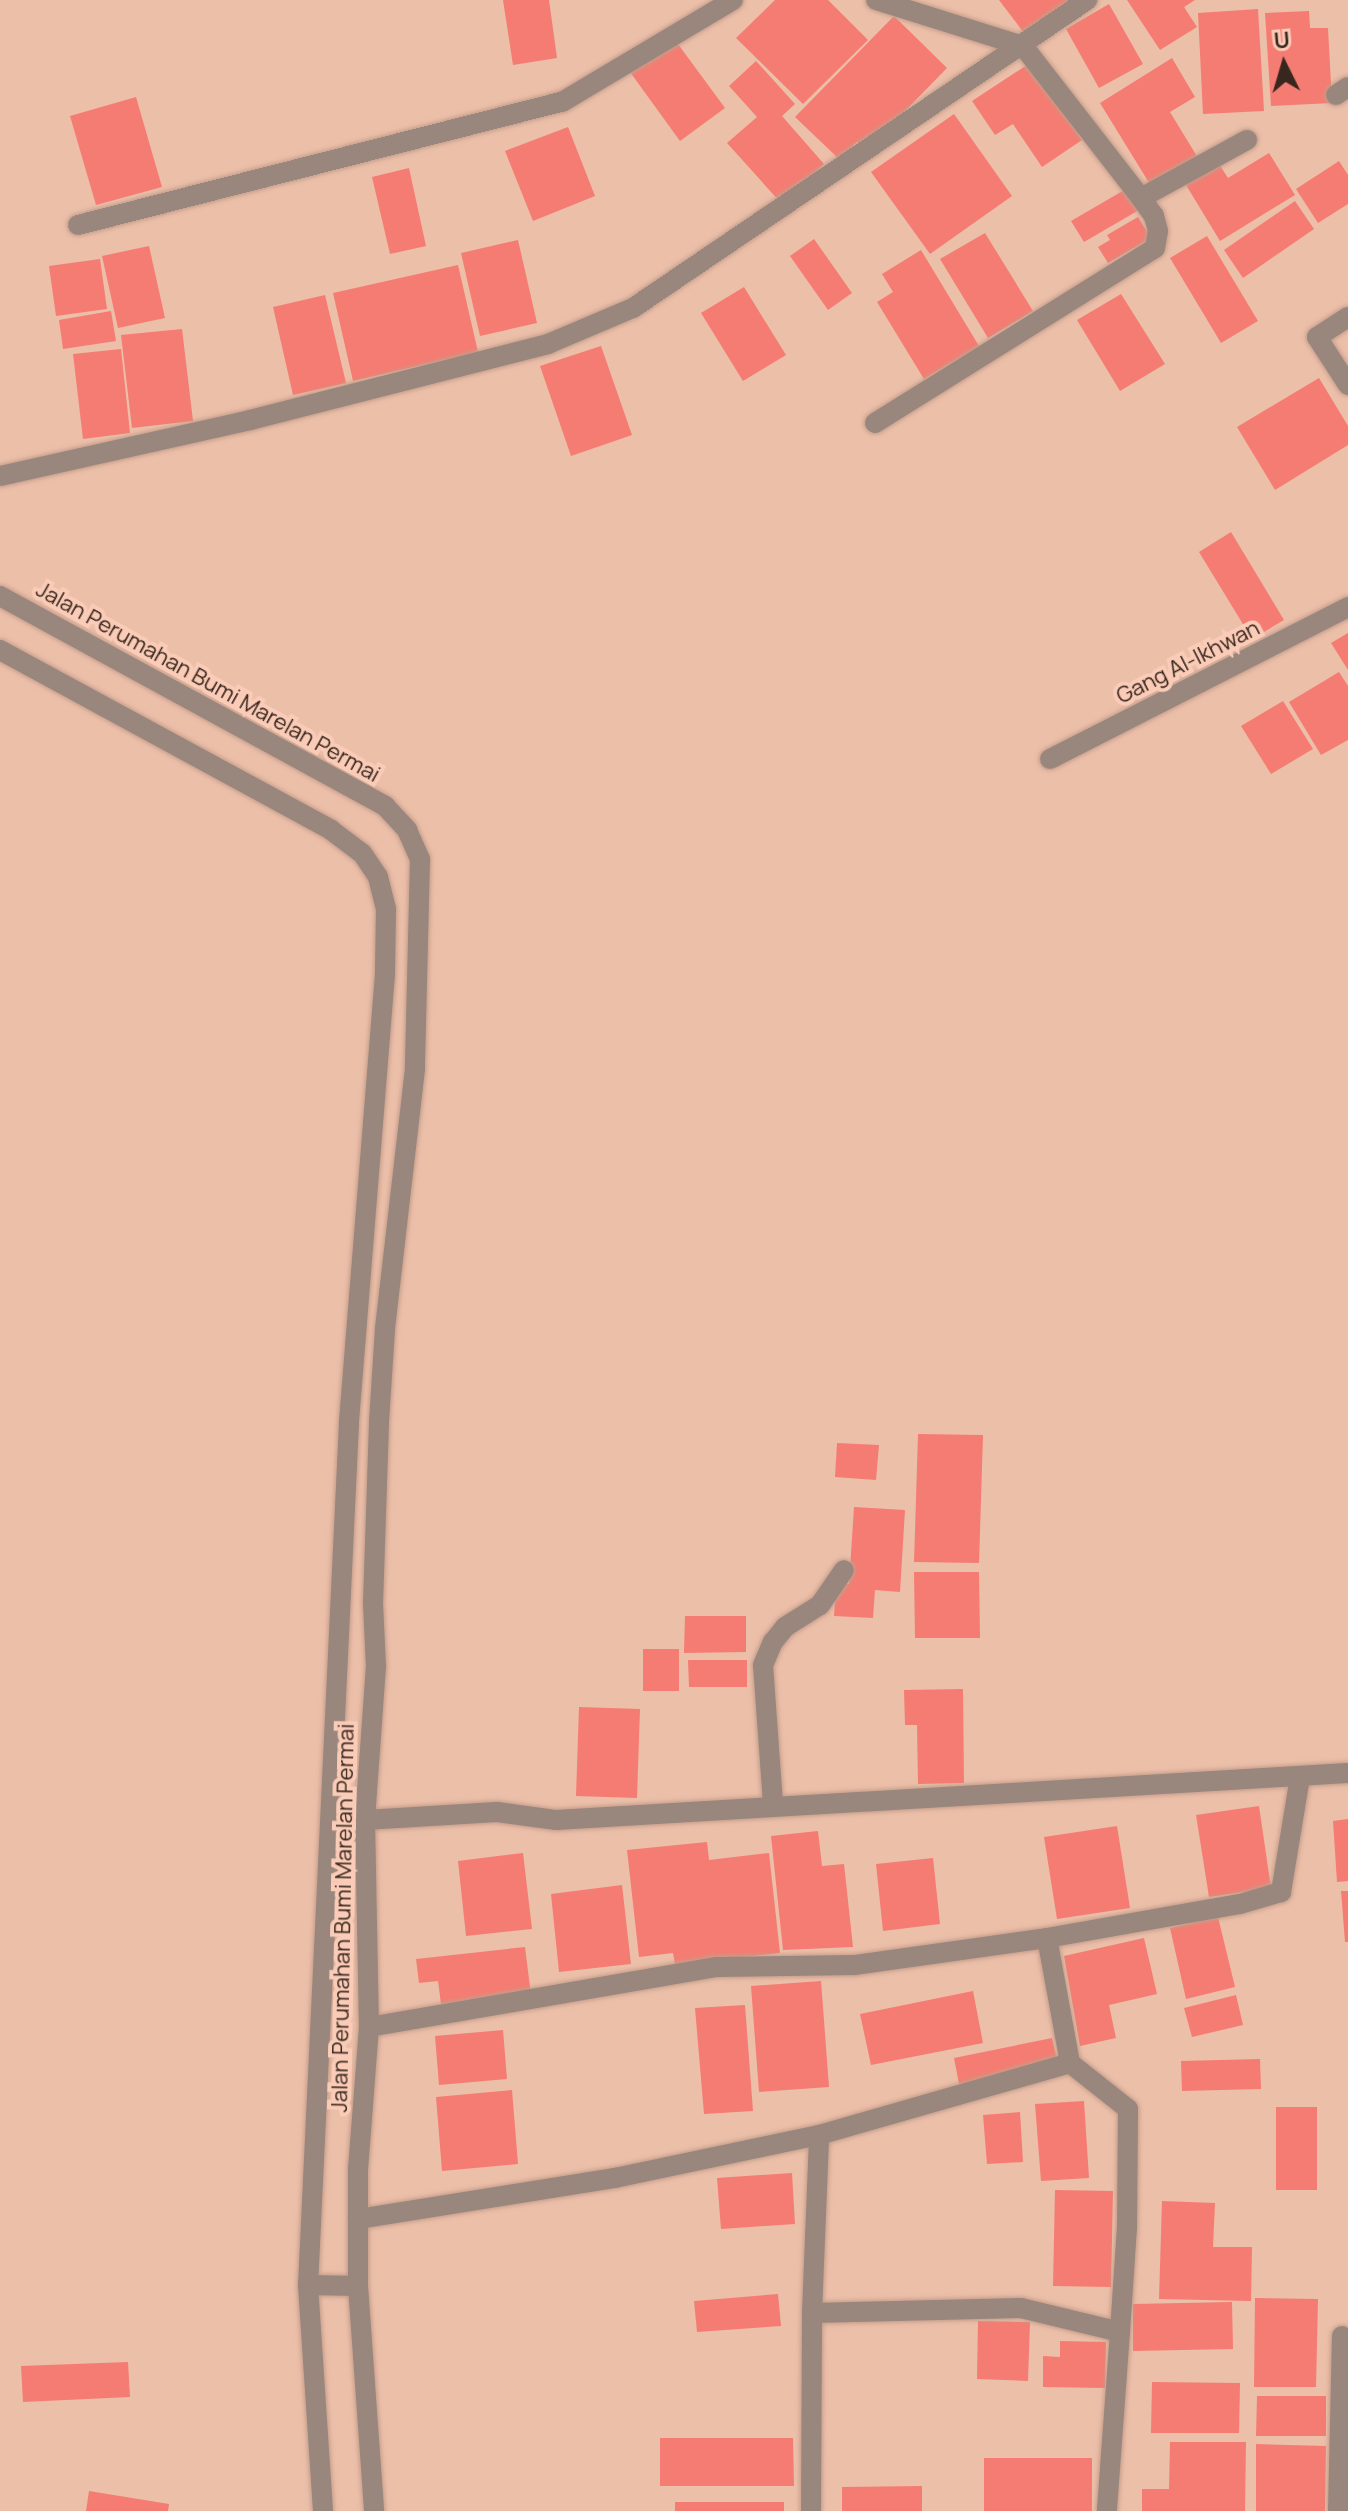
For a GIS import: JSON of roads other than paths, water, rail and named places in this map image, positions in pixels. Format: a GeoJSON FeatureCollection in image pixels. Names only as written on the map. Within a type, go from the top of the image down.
{"type":"FeatureCollection","features":[{"type":"Feature","properties":{"kind":"street"},"geometry":{"type":"LineString","coordinates":[[78,225],[562,102],[733,0]]}},
{"type":"Feature","properties":{"kind":"street"},"geometry":{"type":"LineString","coordinates":[[875,423],[1155,248],[1158,231],[1154,216],[1141,198],[1023,46],[876,0]]}},
{"type":"Feature","properties":{"kind":"street"},"geometry":{"type":"LineString","coordinates":[[0,476],[250,420],[548,344],[633,308],[1087,0]]}},
{"type":"Feature","properties":{"kind":"street"},"geometry":{"type":"LineString","coordinates":[[1141,198],[1247,140]]}},
{"type":"Feature","properties":{"kind":"street"},"geometry":{"type":"LineString","coordinates":[[1348,317],[1317,337],[1348,385]]}},
{"type":"Feature","properties":{"kind":"street","name":"Jalan Perumahan Bumi Marelan Permai"},"geometry":{"type":"LineString","coordinates":[[0,596],[385,806],[407,830],[420,859],[415,1069],[385,1329],[379,1423],[373,1603],[376,1666],[365,1820],[369,2027],[358,2219],[358,2286],[374,2511]]}},
{"type":"Feature","properties":{"kind":"street","name":"Gang Al-Ikhwan"},"geometry":{"type":"LineString","coordinates":[[1050,759],[1348,607]]}},
{"type":"Feature","properties":{"kind":"street","name":"Jalan Perumahan Bumi Marelan Permai"},"geometry":{"type":"LineString","coordinates":[[0,650],[331,830],[362,853],[378,877],[386,909],[385,974],[349,1423],[308,2285],[323,2511]]}},
{"type":"Feature","properties":{"kind":"street"},"geometry":{"type":"LineString","coordinates":[[773,1804],[763,1665],[773,1642],[785,1627],[820,1605],[844,1570]]}},
{"type":"Feature","properties":{"kind":"street"},"geometry":{"type":"LineString","coordinates":[[340,1597],[373,1603]]}},
{"type":"Feature","properties":{"kind":"street"},"geometry":{"type":"LineString","coordinates":[[365,1820],[497,1812],[556,1820],[773,1804],[1348,1773]]}},
{"type":"Feature","properties":{"kind":"street"},"geometry":{"type":"LineString","coordinates":[[369,2027],[717,1967],[855,1965],[1047,1938],[1240,1904],[1281,1892],[1300,1777]]}},
{"type":"Feature","properties":{"kind":"street"},"geometry":{"type":"LineString","coordinates":[[1047,1938],[1070,2063],[1128,2109],[1127,2227],[1107,2511]]}},
{"type":"Feature","properties":{"kind":"street"},"geometry":{"type":"LineString","coordinates":[[358,2219],[615,2178],[819,2135],[1070,2063]]}},
{"type":"Feature","properties":{"kind":"street"},"geometry":{"type":"LineString","coordinates":[[811,2511],[812,2313],[819,2135]]}},
{"type":"Feature","properties":{"kind":"street"},"geometry":{"type":"LineString","coordinates":[[308,2285],[358,2286]]}},
{"type":"Feature","properties":{"kind":"street"},"geometry":{"type":"LineString","coordinates":[[812,2313],[1021,2308],[1120,2332]]}},
{"type":"Feature","properties":{"kind":"street"},"geometry":{"type":"LineString","coordinates":[[1338,2511],[1342,2336]]}}]}
